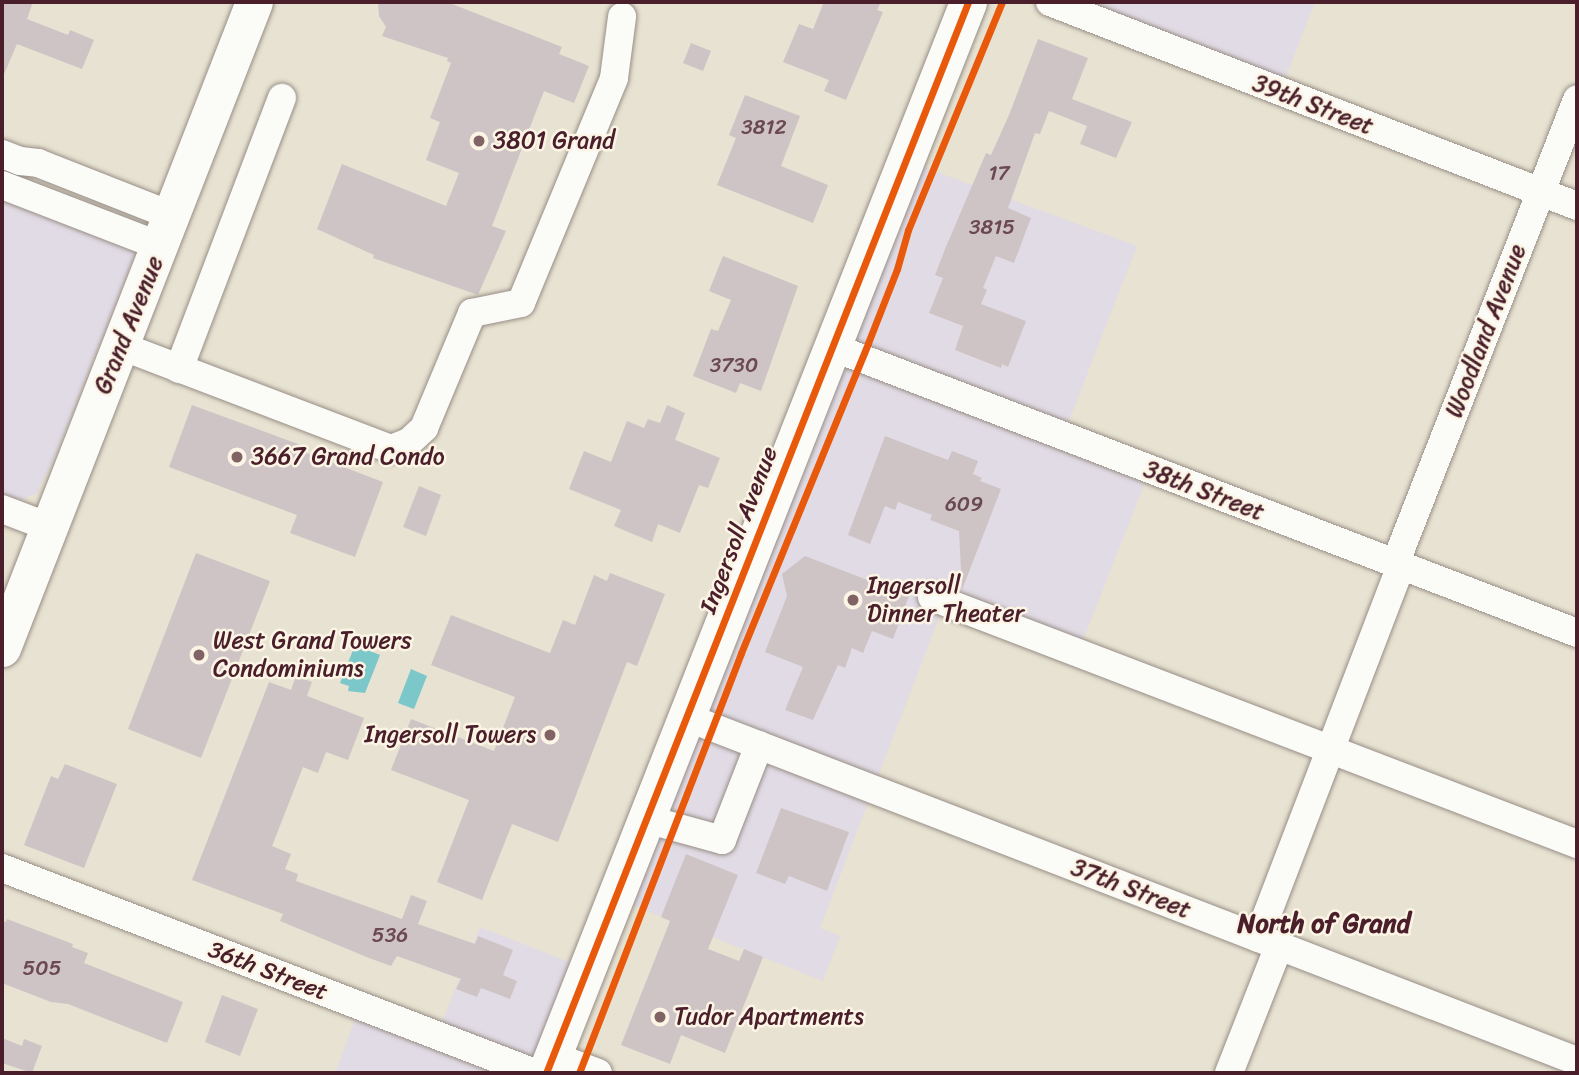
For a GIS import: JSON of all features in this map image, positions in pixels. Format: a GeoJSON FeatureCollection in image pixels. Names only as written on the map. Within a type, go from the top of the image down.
{"type":"FeatureCollection","features":[{"type":"Feature","properties":{"kind":"main road","name":"Grand Avenue"},"geometry":{"type":"LineString","coordinates":[[2,648],[254,2]]}},
{"type":"Feature","properties":{"kind":"main road","name":"Ingersoll Avenue"},"geometry":{"type":"LineString","coordinates":[[545,1068],[968,2]]}},
{"type":"Feature","properties":{"kind":"street","name":"39th Street"},"geometry":{"type":"LineString","coordinates":[[1050,2],[1577,206]]}},
{"type":"Feature","properties":{"kind":"street"},"geometry":{"type":"LineString","coordinates":[[121,346],[391,449],[409,442],[424,428],[472,313],[521,303],[614,78],[622,17]]}},
{"type":"Feature","properties":{"kind":"street"},"geometry":{"type":"LineString","coordinates":[[179,369],[282,98]]}},
{"type":"Feature","properties":{"kind":"street","name":"Woodland Avenue"},"geometry":{"type":"LineString","coordinates":[[1229,1073],[1268,942],[1331,750],[1398,565],[1577,99]]}},
{"type":"Feature","properties":{"kind":"street"},"geometry":{"type":"LineString","coordinates":[[2,154],[20,162],[38,163],[165,231]]}},
{"type":"Feature","properties":{"kind":"street"},"geometry":{"type":"LineString","coordinates":[[2,185],[165,231]]}},
{"type":"Feature","properties":{"kind":"street","name":"38th Street"},"geometry":{"type":"LineString","coordinates":[[832,347],[1577,634]]}},
{"type":"Feature","properties":{"kind":"street"},"geometry":{"type":"LineString","coordinates":[[2,509],[49,527]]}},
{"type":"Feature","properties":{"kind":"street"},"geometry":{"type":"LineString","coordinates":[[932,597],[1577,844]]}},
{"type":"Feature","properties":{"kind":"street","name":"37th Street"},"geometry":{"type":"LineString","coordinates":[[686,717],[1577,1061]]}},
{"type":"Feature","properties":{"kind":"street"},"geometry":{"type":"LineString","coordinates":[[646,819],[722,840],[759,745]]}},
{"type":"Feature","properties":{"kind":"street","name":"36th Street"},"geometry":{"type":"LineString","coordinates":[[2,868],[545,1068],[598,1073]]}},
{"type":"Feature","properties":{"kind":"shaded area"},"geometry":{"type":"Polygon","coordinates":[[[1050,2],[1315,2],[1280,92],[1050,2]]]}},
{"type":"Feature","properties":{"kind":"shaded area"},"geometry":{"type":"Polygon","coordinates":[[[905,160],[1137,246],[1063,436],[1150,470],[1078,653],[945,602],[820,928],[840,936],[823,981],[615,898],[905,160]]]}},
{"type":"Feature","properties":{"kind":"shaded area"},"geometry":{"type":"Polygon","coordinates":[[[2,170],[146,227],[55,456],[37,493],[21,500],[2,494],[2,170]]]}},
{"type":"Feature","properties":{"kind":"shaded area"},"geometry":{"type":"Polygon","coordinates":[[[480,927],[587,969],[553,1056],[598,1073],[335,1073],[360,1006],[437,1035],[480,927]]]}},
{"type":"Feature","properties":{"kind":"water"},"geometry":{"type":"Polygon","coordinates":[[[355,645],[380,655],[365,693],[348,691],[349,686],[340,683],[355,645]]]}},
{"type":"Feature","properties":{"kind":"water"},"geometry":{"type":"Polygon","coordinates":[[[411,669],[427,676],[414,709],[398,703],[411,669]]]}},
{"type":"Feature","properties":{"kind":"building"},"geometry":{"type":"Polygon","coordinates":[[[2,2],[33,2],[27,19],[68,35],[70,30],[94,40],[82,69],[17,44],[2,79],[2,2]]]}},
{"type":"Feature","properties":{"kind":"building","name":"3801 Grand"},"geometry":{"type":"Polygon","coordinates":[[[378,2],[447,2],[562,47],[559,54],[589,66],[574,103],[544,91],[492,226],[506,231],[478,295],[373,258],[374,255],[317,229],[342,164],[446,206],[459,173],[426,160],[440,122],[430,118],[451,63],[447,61],[448,58],[382,36],[386,27],[379,16],[378,2]]]}},
{"type":"Feature","properties":{"kind":"building"},"geometry":{"type":"Polygon","coordinates":[[[824,2],[881,2],[877,10],[883,12],[846,100],[824,91],[829,80],[783,62],[799,24],[813,29],[824,2]]]}},
{"type":"Feature","properties":{"kind":"building"},"geometry":{"type":"Polygon","coordinates":[[[1038,39],[1088,58],[1072,99],[1132,122],[1116,158],[1080,144],[1087,126],[1049,111],[1040,134],[1035,133],[1008,208],[1031,218],[1014,263],[996,256],[983,288],[987,290],[981,304],[1026,321],[1008,367],[1002,364],[1001,368],[955,350],[963,326],[929,313],[943,278],[935,275],[945,249],[986,153],[991,155],[1009,115],[1038,39]]]}},
{"type":"Feature","properties":{"kind":"building"},"geometry":{"type":"Polygon","coordinates":[[[691,43],[711,51],[703,71],[683,63],[691,43]]]}},
{"type":"Feature","properties":{"kind":"building"},"geometry":{"type":"Polygon","coordinates":[[[745,95],[800,116],[781,166],[828,185],[813,223],[717,185],[736,138],[729,135],[745,95]]]}},
{"type":"Feature","properties":{"kind":"building"},"geometry":{"type":"Polygon","coordinates":[[[723,256],[798,286],[761,391],[740,383],[736,393],[693,376],[711,329],[718,331],[731,300],[709,291],[723,256]]]}},
{"type":"Feature","properties":{"kind":"building"},"geometry":{"type":"Polygon","coordinates":[[[192,405],[306,447],[304,452],[383,482],[355,557],[290,533],[297,515],[169,467],[192,405]]]}},
{"type":"Feature","properties":{"kind":"building"},"geometry":{"type":"Polygon","coordinates":[[[667,405],[685,413],[675,440],[720,458],[708,488],[699,485],[680,533],[658,524],[652,542],[614,526],[621,510],[569,489],[584,451],[611,462],[627,421],[644,428],[648,419],[660,423],[667,405]]]}},
{"type":"Feature","properties":{"kind":"building"},"geometry":{"type":"Polygon","coordinates":[[[885,436],[948,460],[952,451],[978,461],[973,474],[982,478],[980,481],[1001,489],[962,590],[959,531],[930,520],[932,515],[898,502],[895,510],[885,506],[870,544],[848,535],[885,436]]]}},
{"type":"Feature","properties":{"kind":"building"},"geometry":{"type":"Polygon","coordinates":[[[419,486],[441,495],[426,536],[403,527],[419,486]]]}},
{"type":"Feature","properties":{"kind":"building","name":"West Grand Towers Condominiums"},"geometry":{"type":"Polygon","coordinates":[[[196,553],[270,581],[201,758],[128,729],[196,553]]]}},
{"type":"Feature","properties":{"kind":"building"},"geometry":{"type":"Polygon","coordinates":[[[805,556],[909,596],[893,639],[872,631],[863,653],[852,648],[845,668],[838,665],[813,720],[785,710],[803,667],[765,652],[787,596],[782,574],[805,556]]]}},
{"type":"Feature","properties":{"kind":"building","name":"Ingersoll Towers"},"geometry":{"type":"Polygon","coordinates":[[[610,573],[665,594],[637,666],[627,662],[558,842],[512,824],[482,900],[437,882],[469,800],[391,770],[411,719],[494,751],[515,697],[431,665],[451,615],[550,653],[563,620],[575,625],[594,575],[607,581],[610,573]]]}},
{"type":"Feature","properties":{"kind":"building"},"geometry":{"type":"Polygon","coordinates":[[[296,676],[312,682],[307,696],[364,718],[348,760],[326,752],[318,773],[303,767],[272,846],[291,854],[285,869],[298,874],[296,881],[402,919],[411,895],[427,901],[418,924],[475,944],[478,936],[513,950],[503,975],[517,981],[510,999],[481,988],[477,997],[456,989],[461,979],[397,956],[391,966],[369,958],[280,921],[283,914],[192,880],[269,682],[291,690],[296,676]]]}},
{"type":"Feature","properties":{"kind":"building"},"geometry":{"type":"Polygon","coordinates":[[[65,764],[117,784],[84,868],[24,845],[51,776],[58,779],[65,764]]]}},
{"type":"Feature","properties":{"kind":"building"},"geometry":{"type":"Polygon","coordinates":[[[781,808],[849,832],[827,891],[789,876],[785,884],[756,873],[781,808]]]}},
{"type":"Feature","properties":{"kind":"building"},"geometry":{"type":"Polygon","coordinates":[[[686,854],[738,875],[708,949],[739,961],[744,949],[763,957],[725,1053],[681,1035],[670,1064],[621,1045],[670,921],[661,917],[686,854]]]}},
{"type":"Feature","properties":{"kind":"building"},"geometry":{"type":"Polygon","coordinates":[[[7,919],[73,944],[72,947],[88,953],[84,963],[183,1002],[167,1043],[68,1004],[51,1002],[2,983],[2,921],[6,922],[7,919]]]}},
{"type":"Feature","properties":{"kind":"building"},"geometry":{"type":"Polygon","coordinates":[[[222,995],[258,1009],[240,1056],[205,1042],[222,995]]]}},
{"type":"Feature","properties":{"kind":"building"},"geometry":{"type":"Polygon","coordinates":[[[2,1038],[22,1046],[24,1039],[42,1046],[32,1073],[2,1063],[2,1038]]]}},
{"type":"Feature","properties":{"kind":"cycle path"},"geometry":{"type":"LineString","coordinates":[[546,1073],[968,2]]}},
{"type":"Feature","properties":{"kind":"cycle path"},"geometry":{"type":"LineString","coordinates":[[579,1073],[741,653],[897,269],[908,230],[1002,2]]}},
{"type":"Feature","properties":{"kind":"place","name":"3801 Grand"},"geometry":{"type":"Point","coordinates":[479,141]}},
{"type":"Feature","properties":{"kind":"place","name":"3667 Grand Condo"},"geometry":{"type":"Point","coordinates":[237,457]}},
{"type":"Feature","properties":{"kind":"place","name":"Ingersoll Dinner Theater"},"geometry":{"type":"Point","coordinates":[853,600]}},
{"type":"Feature","properties":{"kind":"place","name":"West Grand Towers Condominiums"},"geometry":{"type":"Point","coordinates":[199,655]}},
{"type":"Feature","properties":{"kind":"place","name":"Ingersoll Towers"},"geometry":{"type":"Point","coordinates":[550,735]}},
{"type":"Feature","properties":{"kind":"place","name":"Tudor Apartments"},"geometry":{"type":"Point","coordinates":[660,1017]}},
{"type":"Feature","properties":{"kind":"district","name":"North of Grand"},"geometry":{"type":"Point","coordinates":[1324,924]}}]}
